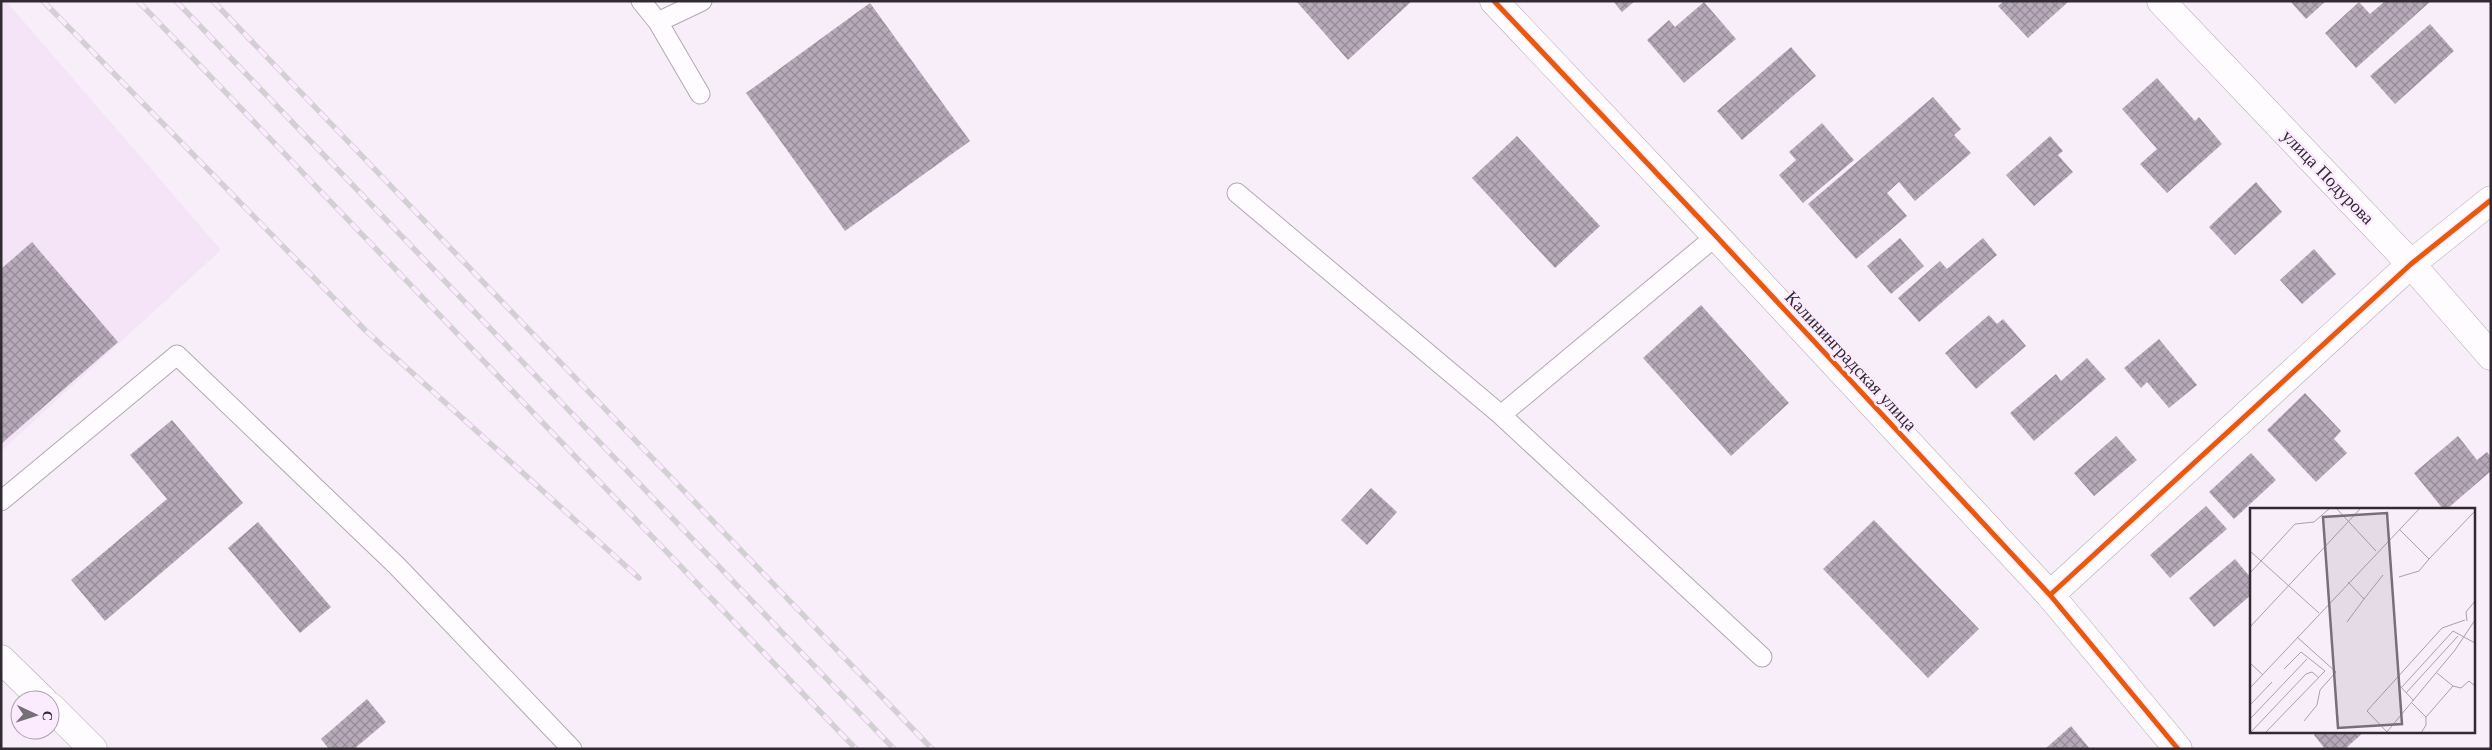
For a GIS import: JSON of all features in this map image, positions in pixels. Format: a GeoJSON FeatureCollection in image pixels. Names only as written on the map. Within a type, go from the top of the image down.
{"type":"FeatureCollection","features":[{"type":"Feature","properties":{"kind":"street","name":"Калининградская улица"},"geometry":{"type":"LineString","coordinates":[[1494,1],[2050,595],[2178,749]]}},
{"type":"Feature","properties":{"kind":"street","name":"улица Подурова"},"geometry":{"type":"LineString","coordinates":[[2161,1],[2411,264],[2491,356]]}},
{"type":"Feature","properties":{"kind":"street"},"geometry":{"type":"LineString","coordinates":[[2050,595],[2411,264],[2491,200]]}},
{"type":"Feature","properties":{"kind":"street"},"geometry":{"type":"LineString","coordinates":[[1,659],[33,690]]}},
{"type":"Feature","properties":{"kind":"street"},"geometry":{"type":"LineString","coordinates":[[60,716],[93,749]]}},
{"type":"Feature","properties":{"kind":"lane"},"geometry":{"type":"LineString","coordinates":[[641,1],[658,22],[700,94]]}},
{"type":"Feature","properties":{"kind":"lane"},"geometry":{"type":"LineString","coordinates":[[658,22],[702,1]]}},
{"type":"Feature","properties":{"kind":"lane"},"geometry":{"type":"LineString","coordinates":[[1237,193],[1501,415],[1762,657]]}},
{"type":"Feature","properties":{"kind":"lane"},"geometry":{"type":"LineString","coordinates":[[1501,415],[1716,236]]}},
{"type":"Feature","properties":{"kind":"lane"},"geometry":{"type":"LineString","coordinates":[[1,501],[177,355],[397,566],[572,749]]}},
{"type":"Feature","properties":{"kind":"shaded area"},"geometry":{"type":"Polygon","coordinates":[[[1,1],[6,1],[221,250],[1,451],[1,1]]]}},
{"type":"Feature","properties":{"kind":"building"},"geometry":{"type":"Polygon","coordinates":[[[1296,1],[1412,1],[1348,60],[1296,1]]]}},
{"type":"Feature","properties":{"kind":"building"},"geometry":{"type":"Polygon","coordinates":[[[1613,1],[1635,1],[1622,12],[1613,1]]]}},
{"type":"Feature","properties":{"kind":"building"},"geometry":{"type":"Polygon","coordinates":[[[2004,1],[2069,1],[2028,38],[1998,6],[2004,1]]]}},
{"type":"Feature","properties":{"kind":"building"},"geometry":{"type":"Polygon","coordinates":[[[2290,1],[2326,1],[2306,19],[2290,1]]]}},
{"type":"Feature","properties":{"kind":"building"},"geometry":{"type":"Polygon","coordinates":[[[2385,1],[2431,1],[2356,68],[2325,33],[2359,2],[2370,14],[2385,1]]]}},
{"type":"Feature","properties":{"kind":"building"},"geometry":{"type":"Polygon","coordinates":[[[1704,2],[1736,39],[1684,83],[1647,40],[1669,20],[1675,27],[1704,2]]]}},
{"type":"Feature","properties":{"kind":"building"},"geometry":{"type":"Polygon","coordinates":[[[870,3],[970,141],[845,231],[746,93],[870,3]]]}},
{"type":"Feature","properties":{"kind":"building"},"geometry":{"type":"Polygon","coordinates":[[[2430,24],[2454,51],[2395,104],[2370,76],[2430,24]]]}},
{"type":"Feature","properties":{"kind":"building"},"geometry":{"type":"Polygon","coordinates":[[[1791,47],[1816,76],[1742,140],[1717,111],[1791,47]]]}},
{"type":"Feature","properties":{"kind":"building"},"geometry":{"type":"Polygon","coordinates":[[[2157,78],[2195,121],[2199,117],[2222,144],[2167,193],[2140,164],[2157,149],[2122,109],[2157,78]]]}},
{"type":"Feature","properties":{"kind":"building"},"geometry":{"type":"Polygon","coordinates":[[[1933,97],[1961,129],[1954,135],[1971,153],[1915,201],[1899,182],[1887,193],[1907,216],[1856,259],[1808,204],[1933,97]]]}},
{"type":"Feature","properties":{"kind":"building"},"geometry":{"type":"Polygon","coordinates":[[[1822,123],[1854,160],[1803,203],[1779,175],[1796,160],[1789,152],[1822,123]]]}},
{"type":"Feature","properties":{"kind":"building"},"geometry":{"type":"Polygon","coordinates":[[[1517,136],[1600,226],[1555,268],[1472,178],[1517,136]]]}},
{"type":"Feature","properties":{"kind":"building"},"geometry":{"type":"Polygon","coordinates":[[[2050,136],[2063,151],[2058,155],[2073,172],[2034,206],[2006,175],[2050,136]]]}},
{"type":"Feature","properties":{"kind":"building"},"geometry":{"type":"Polygon","coordinates":[[[2256,182],[2282,212],[2235,255],[2209,227],[2256,182]]]}},
{"type":"Feature","properties":{"kind":"building"},"geometry":{"type":"Polygon","coordinates":[[[1900,238],[1924,266],[1891,294],[1867,266],[1900,238]]]}},
{"type":"Feature","properties":{"kind":"building"},"geometry":{"type":"Polygon","coordinates":[[[1983,238],[1997,255],[1919,322],[1898,298],[1940,261],[1947,269],[1983,238]]]}},
{"type":"Feature","properties":{"kind":"building"},"geometry":{"type":"Polygon","coordinates":[[[32,242],[118,342],[1,444],[1,269],[32,242]]]}},
{"type":"Feature","properties":{"kind":"building"},"geometry":{"type":"Polygon","coordinates":[[[2314,249],[2336,274],[2302,304],[2280,280],[2314,249]]]}},
{"type":"Feature","properties":{"kind":"building"},"geometry":{"type":"Polygon","coordinates":[[[1701,305],[1789,403],[1731,456],[1643,358],[1701,305]]]}},
{"type":"Feature","properties":{"kind":"building"},"geometry":{"type":"Polygon","coordinates":[[[1989,315],[1997,324],[2003,319],[2026,346],[1976,389],[1945,353],[1989,315]]]}},
{"type":"Feature","properties":{"kind":"building"},"geometry":{"type":"Polygon","coordinates":[[[2159,339],[2197,385],[2169,408],[2147,382],[2141,388],[2124,368],[2159,339]]]}},
{"type":"Feature","properties":{"kind":"building"},"geometry":{"type":"Polygon","coordinates":[[[2087,358],[2106,379],[2034,441],[2010,413],[2056,374],[2061,381],[2087,358]]]}},
{"type":"Feature","properties":{"kind":"building"},"geometry":{"type":"Polygon","coordinates":[[[2305,393],[2341,431],[2334,439],[2347,453],[2316,482],[2267,430],[2305,393]]]}},
{"type":"Feature","properties":{"kind":"building"},"geometry":{"type":"Polygon","coordinates":[[[172,420],[243,503],[105,621],[71,580],[167,499],[130,455],[172,420]]]}},
{"type":"Feature","properties":{"kind":"building"},"geometry":{"type":"Polygon","coordinates":[[[2116,436],[2137,460],[2094,496],[2074,473],[2116,436]]]}},
{"type":"Feature","properties":{"kind":"building"},"geometry":{"type":"Polygon","coordinates":[[[2458,436],[2477,460],[2487,452],[2491,457],[2491,471],[2448,508],[2442,508],[2414,473],[2458,436]]]}},
{"type":"Feature","properties":{"kind":"building"},"geometry":{"type":"Polygon","coordinates":[[[2251,453],[2276,480],[2234,519],[2209,492],[2251,453]]]}},
{"type":"Feature","properties":{"kind":"building"},"geometry":{"type":"Polygon","coordinates":[[[1371,488],[1397,512],[1367,545],[1341,520],[1371,488]]]}},
{"type":"Feature","properties":{"kind":"building"},"geometry":{"type":"Polygon","coordinates":[[[2206,506],[2227,529],[2170,578],[2150,555],[2206,506]]]}},
{"type":"Feature","properties":{"kind":"building"},"geometry":{"type":"Polygon","coordinates":[[[1874,520],[1979,629],[1928,678],[1823,569],[1874,520]]]}},
{"type":"Feature","properties":{"kind":"building"},"geometry":{"type":"Polygon","coordinates":[[[258,522],[331,607],[300,633],[228,548],[258,522]]]}},
{"type":"Feature","properties":{"kind":"building"},"geometry":{"type":"Polygon","coordinates":[[[2235,559],[2250,577],[2250,596],[2214,627],[2189,598],[2235,559]]]}},
{"type":"Feature","properties":{"kind":"building"},"geometry":{"type":"Polygon","coordinates":[[[367,699],[386,722],[354,749],[329,749],[321,739],[367,699]]]}},
{"type":"Feature","properties":{"kind":"building"},"geometry":{"type":"Polygon","coordinates":[[[2071,726],[2090,749],[2045,749],[2071,726]]]}},
{"type":"Feature","properties":{"kind":"building"},"geometry":{"type":"Polygon","coordinates":[[[2317,732],[2364,732],[2345,749],[2325,749],[2314,735],[2317,732]]]}},
{"type":"Feature","properties":{"kind":"railway"},"geometry":{"type":"LineString","coordinates":[[43,1],[365,330],[639,578]]}},
{"type":"Feature","properties":{"kind":"railway"},"geometry":{"type":"LineString","coordinates":[[138,1],[856,749]]}},
{"type":"Feature","properties":{"kind":"railway"},"geometry":{"type":"LineString","coordinates":[[176,1],[894,749]]}},
{"type":"Feature","properties":{"kind":"railway"},"geometry":{"type":"LineString","coordinates":[[213,1],[932,749]]}},
{"type":"Feature","properties":{"kind":"cycle path"},"geometry":{"type":"LineString","coordinates":[[1494,1],[2050,595],[2178,749]]}},
{"type":"Feature","properties":{"kind":"cycle path"},"geometry":{"type":"LineString","coordinates":[[2050,595],[2411,264],[2491,200]]}}]}
